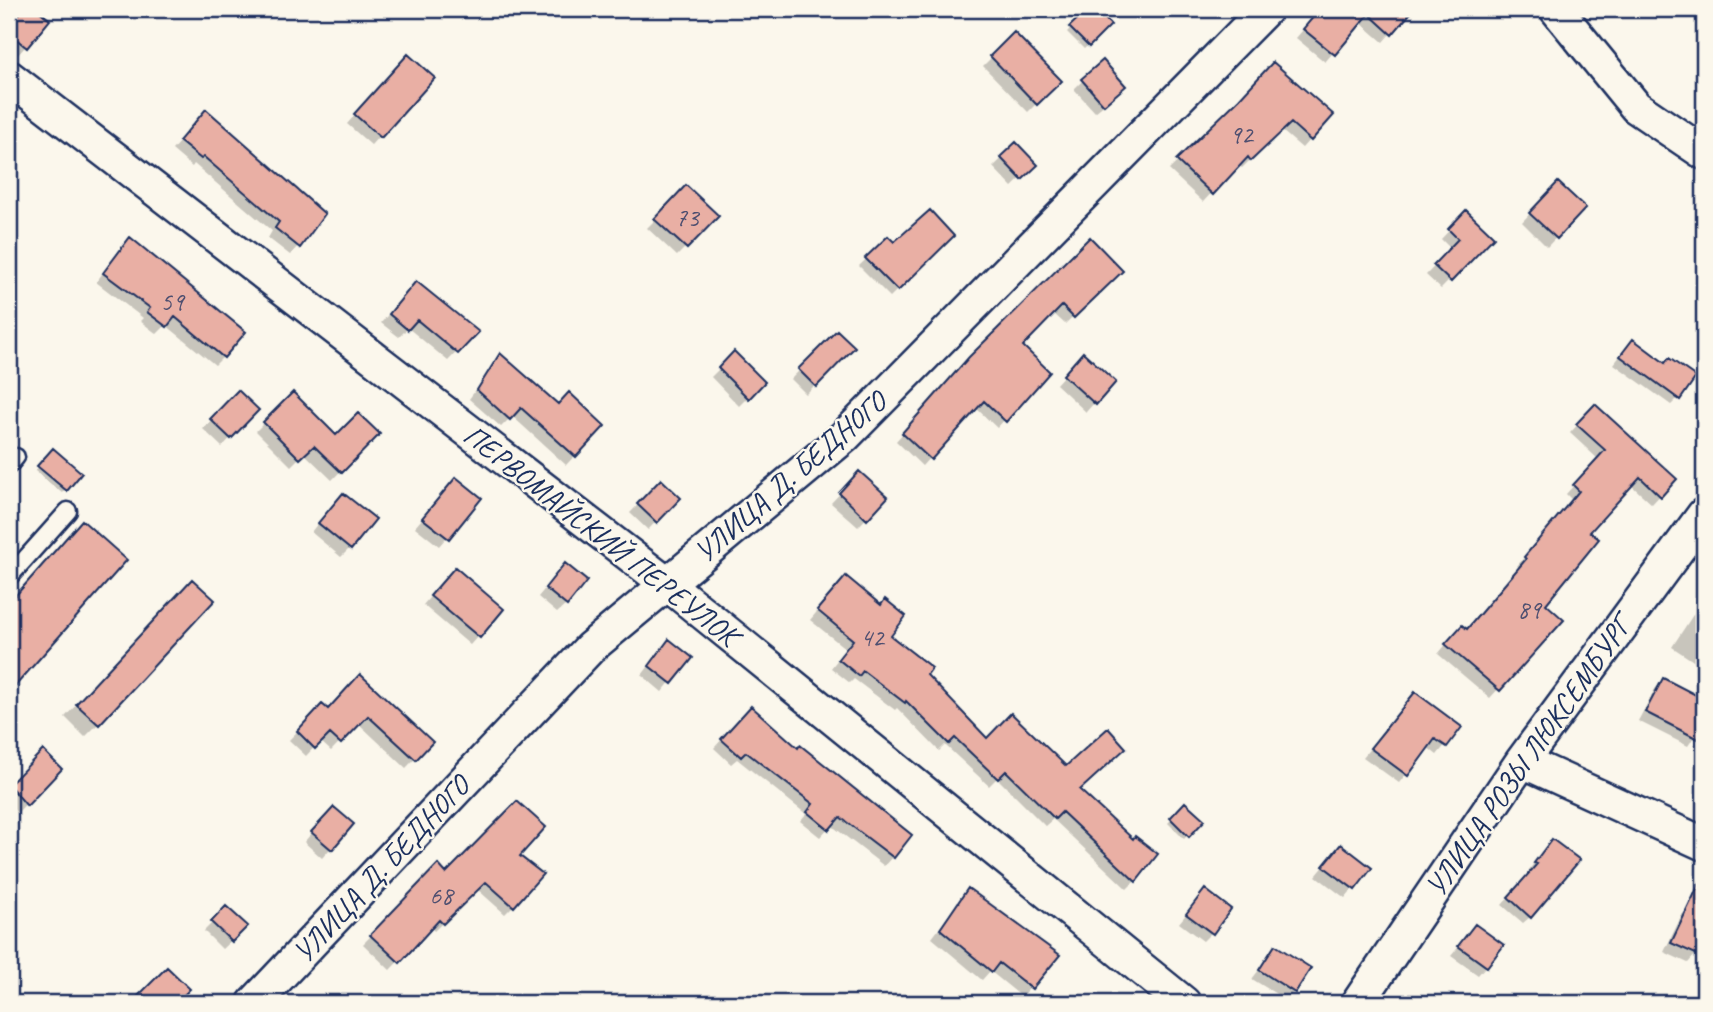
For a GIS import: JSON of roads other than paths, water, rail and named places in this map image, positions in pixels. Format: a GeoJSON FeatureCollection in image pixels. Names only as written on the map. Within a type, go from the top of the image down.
{"type":"FeatureCollection","features":[{"type":"Feature","properties":{"kind":"street","name":"УЛИЦА Д. БЕДНОГО"},"geometry":{"type":"LineString","coordinates":[[254,1003],[590,648],[844,437],[1266,9]]}},
{"type":"Feature","properties":{"kind":"street"},"geometry":{"type":"LineString","coordinates":[[1556,9],[1636,107],[1704,153]]}},
{"type":"Feature","properties":{"kind":"street","name":"ПЕРВОМАЙСКИЙ ПЕРЕУЛОК"},"geometry":{"type":"LineString","coordinates":[[9,77],[666,583],[1184,1003]]}},
{"type":"Feature","properties":{"kind":"street","name":"УЛИЦА РОЗЫ ЛЮКСЕМБУРГ"},"geometry":{"type":"LineString","coordinates":[[1358,1003],[1522,761],[1704,514]]}},
{"type":"Feature","properties":{"kind":"street"},"geometry":{"type":"LineString","coordinates":[[1522,761],[1704,844]]}},
{"type":"Feature","properties":{"kind":"lane"},"geometry":{"type":"LineString","coordinates":[[9,577],[68,511]]}}]}
